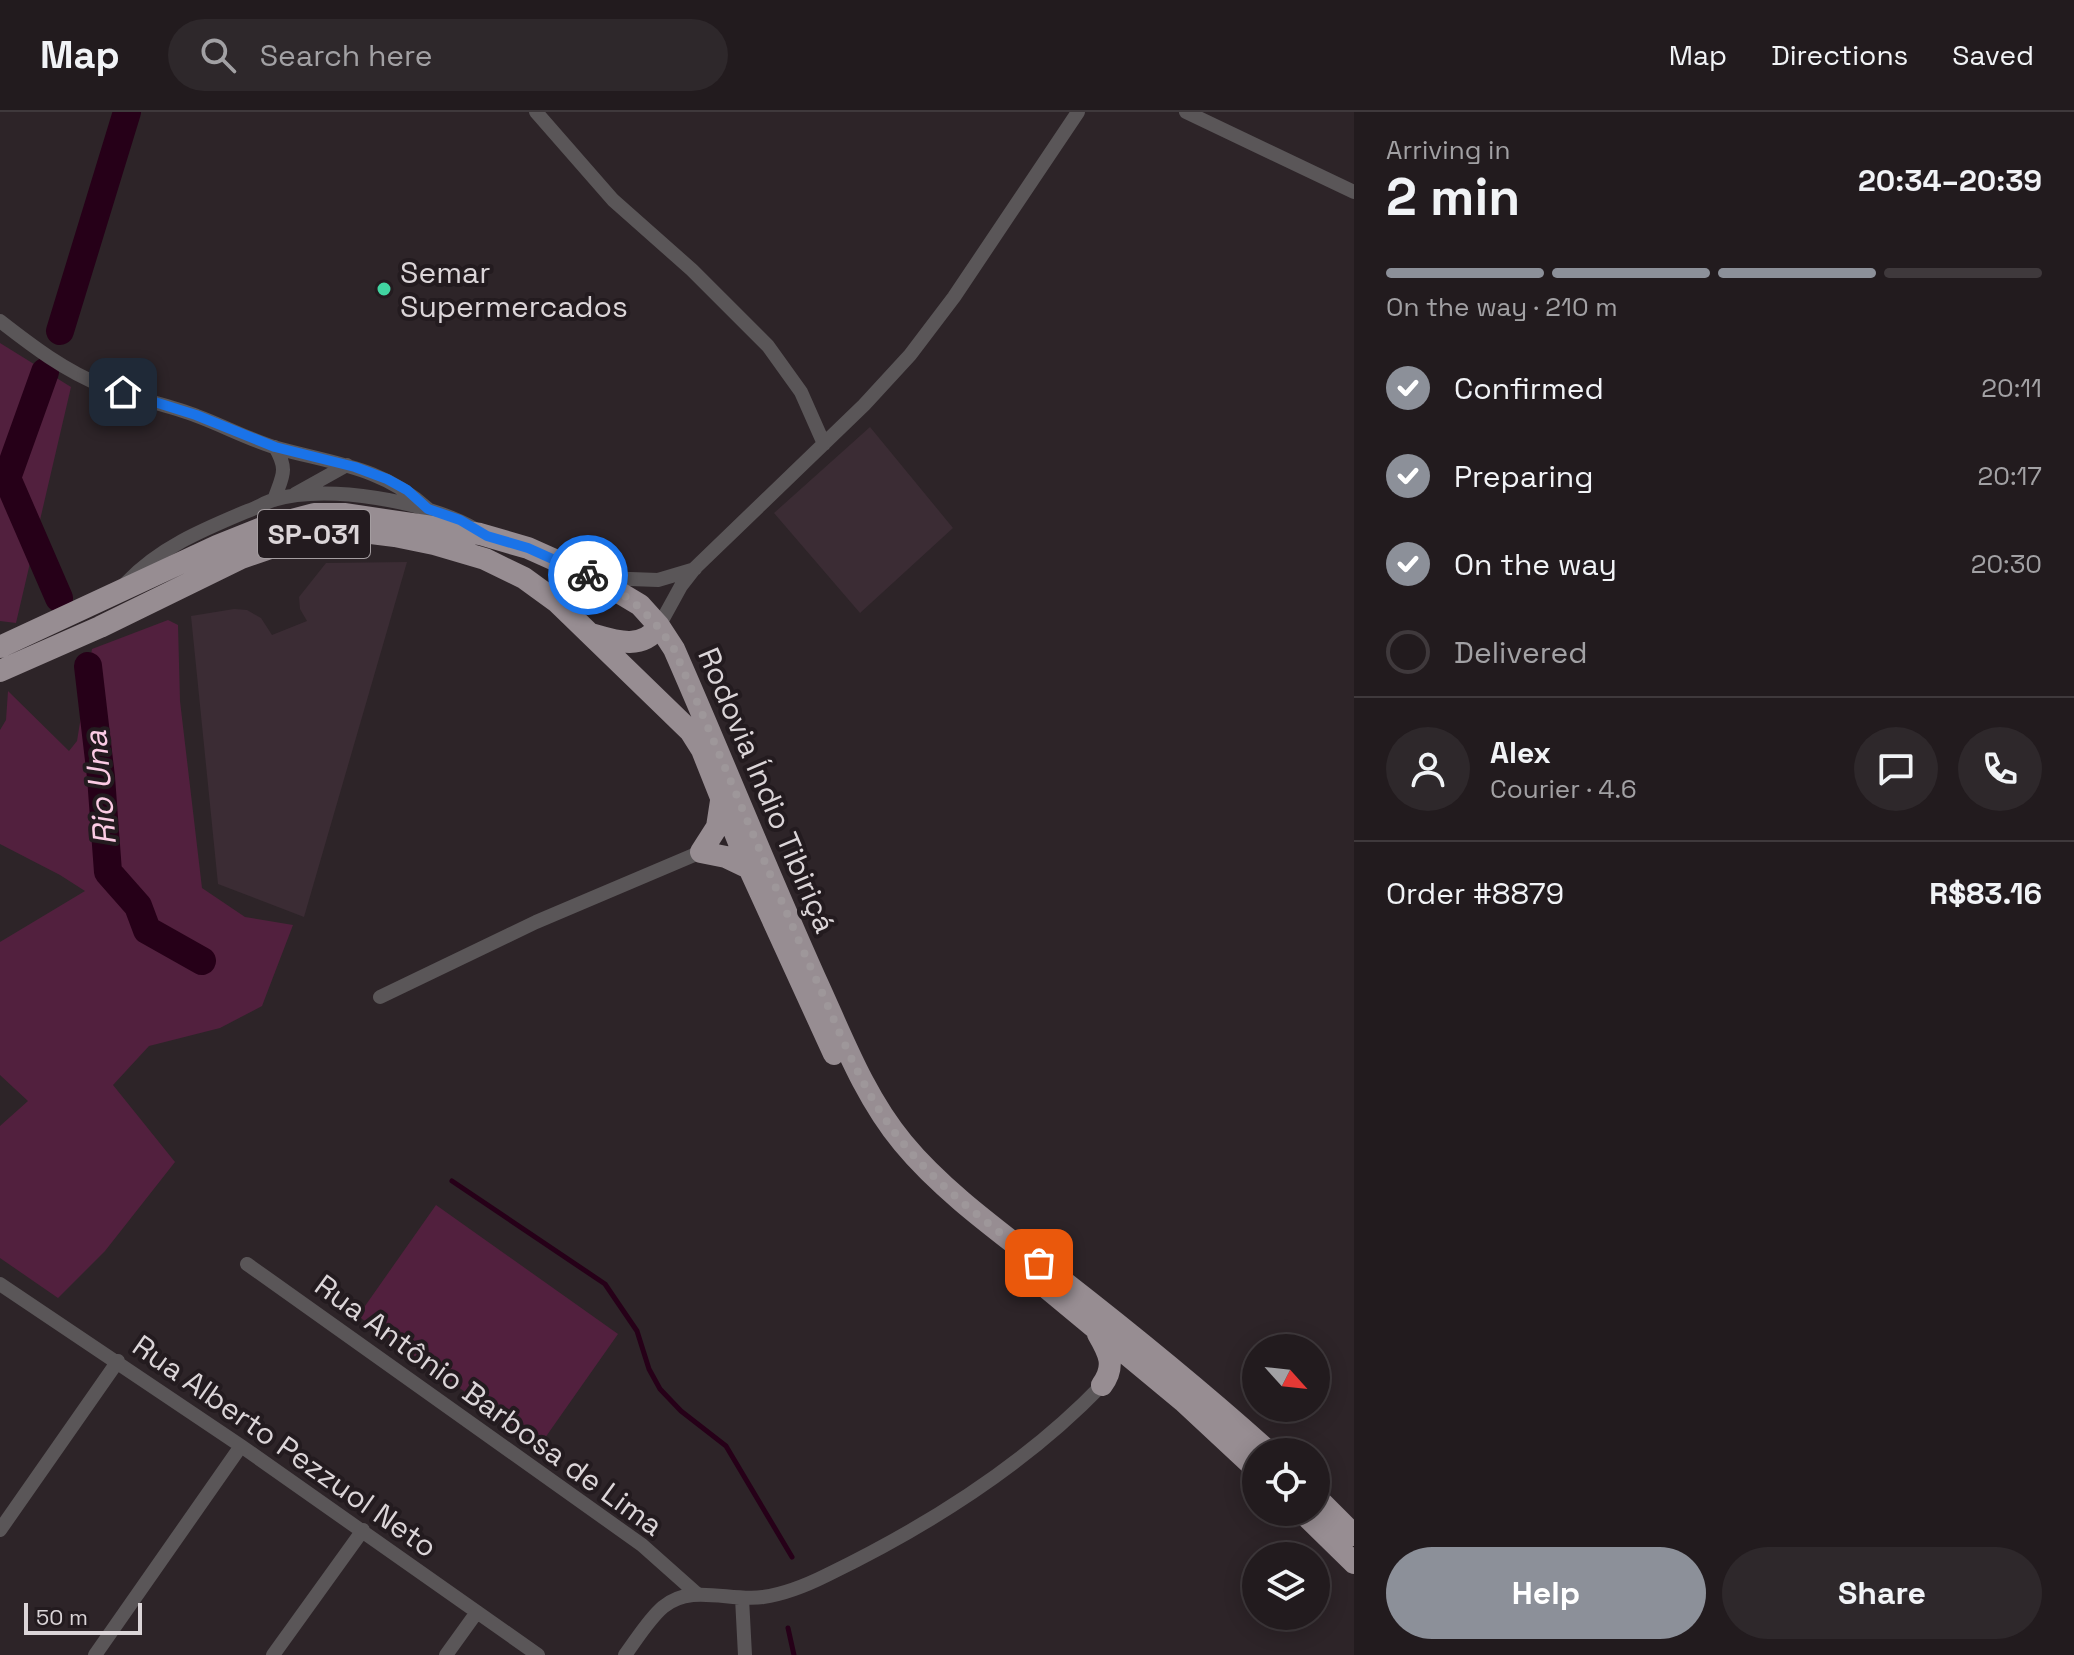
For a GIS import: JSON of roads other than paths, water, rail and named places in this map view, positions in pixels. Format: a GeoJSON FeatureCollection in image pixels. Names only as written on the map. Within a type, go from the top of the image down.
{"type":"FeatureCollection","features":[{"type":"Feature","properties":{"kind":"highway","name":"Rodovia Índio Tibiriçá"},"geometry":{"type":"LineString","coordinates":[[0,647],[262,528],[314,514],[379,518],[487,536],[528,548],[595,578],[640,605],[674,649],[845,1045],[878,1109],[903,1144],[931,1174],[1180,1373],[1253,1438]]}},
{"type":"Feature","properties":{"kind":"highway","name":"Rodovia Índio Tibiriçá"},"geometry":{"type":"LineString","coordinates":[[0,671],[100,627],[241,558],[290,540],[324,532],[355,531],[395,536],[485,559],[524,578],[557,602],[690,731],[702,750],[749,868],[817,1019],[874,1130],[902,1164],[935,1196],[1183,1401],[1242,1456]]}},
{"type":"Feature","properties":{"kind":"highway"},"geometry":{"type":"LineString","coordinates":[[586,633],[630,643],[654,634],[659,626]]}},
{"type":"Feature","properties":{"kind":"highway"},"geometry":{"type":"LineString","coordinates":[[722,800],[717,827],[701,852],[737,860],[749,868]]}},
{"type":"Feature","properties":{"kind":"highway"},"geometry":{"type":"LineString","coordinates":[[1072,1308],[1097,1333],[1108,1350],[1111,1368],[1102,1385]]}},
{"type":"Feature","properties":{"kind":"highway"},"geometry":{"type":"LineString","coordinates":[[1102,1385],[1134,1378],[1183,1401]]}},
{"type":"Feature","properties":{"kind":"highway"},"geometry":{"type":"LineString","coordinates":[[1330,1511],[1354,1535]]}},
{"type":"Feature","properties":{"kind":"highway"},"geometry":{"type":"LineString","coordinates":[[1316,1526],[1354,1563]]}},
{"type":"Feature","properties":{"kind":"street"},"geometry":{"type":"LineString","coordinates":[[536,112],[613,200],[692,270],[768,346],[801,392],[824,444]]}},
{"type":"Feature","properties":{"kind":"street"},"geometry":{"type":"LineString","coordinates":[[659,626],[681,586],[695,568],[864,405],[928,334],[1078,112]]}},
{"type":"Feature","properties":{"kind":"street"},"geometry":{"type":"LineString","coordinates":[[1186,112],[1354,192]]}},
{"type":"Feature","properties":{"kind":"street"},"geometry":{"type":"LineString","coordinates":[[0,321],[40,351],[104,387],[196,415],[275,447],[347,465],[387,479],[407,490],[428,509]]}},
{"type":"Feature","properties":{"kind":"street"},"geometry":{"type":"LineString","coordinates":[[275,447],[283,462],[281,499]]}},
{"type":"Feature","properties":{"kind":"street"},"geometry":{"type":"LineString","coordinates":[[118,593],[143,565],[164,551],[214,524],[281,499],[347,465]]}},
{"type":"Feature","properties":{"kind":"street"},"geometry":{"type":"LineString","coordinates":[[281,499],[343,495],[384,499],[460,520],[487,536]]}},
{"type":"Feature","properties":{"kind":"street"},"geometry":{"type":"LineString","coordinates":[[595,578],[658,580],[695,568]]}},
{"type":"Feature","properties":{"kind":"street"},"geometry":{"type":"LineString","coordinates":[[380,997],[536,922],[701,852]]}},
{"type":"Feature","properties":{"kind":"street","name":"Rua Antônio Barbosa de Lima"},"geometry":{"type":"LineString","coordinates":[[247,1264],[642,1545],[696,1593]]}},
{"type":"Feature","properties":{"kind":"street","name":"Rua Alberto Pezzuol Neto"},"geometry":{"type":"LineString","coordinates":[[0,1284],[118,1361],[538,1655]]}},
{"type":"Feature","properties":{"kind":"street"},"geometry":{"type":"LineString","coordinates":[[0,1530],[118,1361]]}},
{"type":"Feature","properties":{"kind":"street"},"geometry":{"type":"LineString","coordinates":[[625,1655],[664,1606],[696,1593],[742,1598],[786,1592],[920,1525],[1007,1467],[1071,1416],[1102,1385]]}},
{"type":"Feature","properties":{"kind":"street"},"geometry":{"type":"LineString","coordinates":[[95,1655],[241,1446]]}},
{"type":"Feature","properties":{"kind":"street"},"geometry":{"type":"LineString","coordinates":[[273,1655],[363,1530]]}},
{"type":"Feature","properties":{"kind":"street"},"geometry":{"type":"LineString","coordinates":[[742,1598],[745,1655]]}},
{"type":"Feature","properties":{"kind":"street"},"geometry":{"type":"LineString","coordinates":[[446,1655],[477,1612]]}},
{"type":"Feature","properties":{"kind":"waterway","name":"Rio Una"},"geometry":{"type":"LineString","coordinates":[[60,331],[127,112]]}},
{"type":"Feature","properties":{"kind":"waterway","name":"Rio Una"},"geometry":{"type":"LineString","coordinates":[[45,372],[7,478],[59,598]]}},
{"type":"Feature","properties":{"kind":"waterway","name":"Rio Una"},"geometry":{"type":"LineString","coordinates":[[88,666],[108,872],[138,906],[147,930],[202,961]]}},
{"type":"Feature","properties":{"kind":"waterway"},"geometry":{"type":"LineString","coordinates":[[452,1181],[605,1284],[637,1331],[649,1369],[660,1389],[681,1411],[726,1446],[792,1557]]}},
{"type":"Feature","properties":{"kind":"waterway"},"geometry":{"type":"LineString","coordinates":[[788,1628],[794,1655]]}},
{"type":"Feature","properties":{"kind":"place","name":"Semar Supermercados"},"geometry":{"type":"Point","coordinates":[384,289]}}]}
